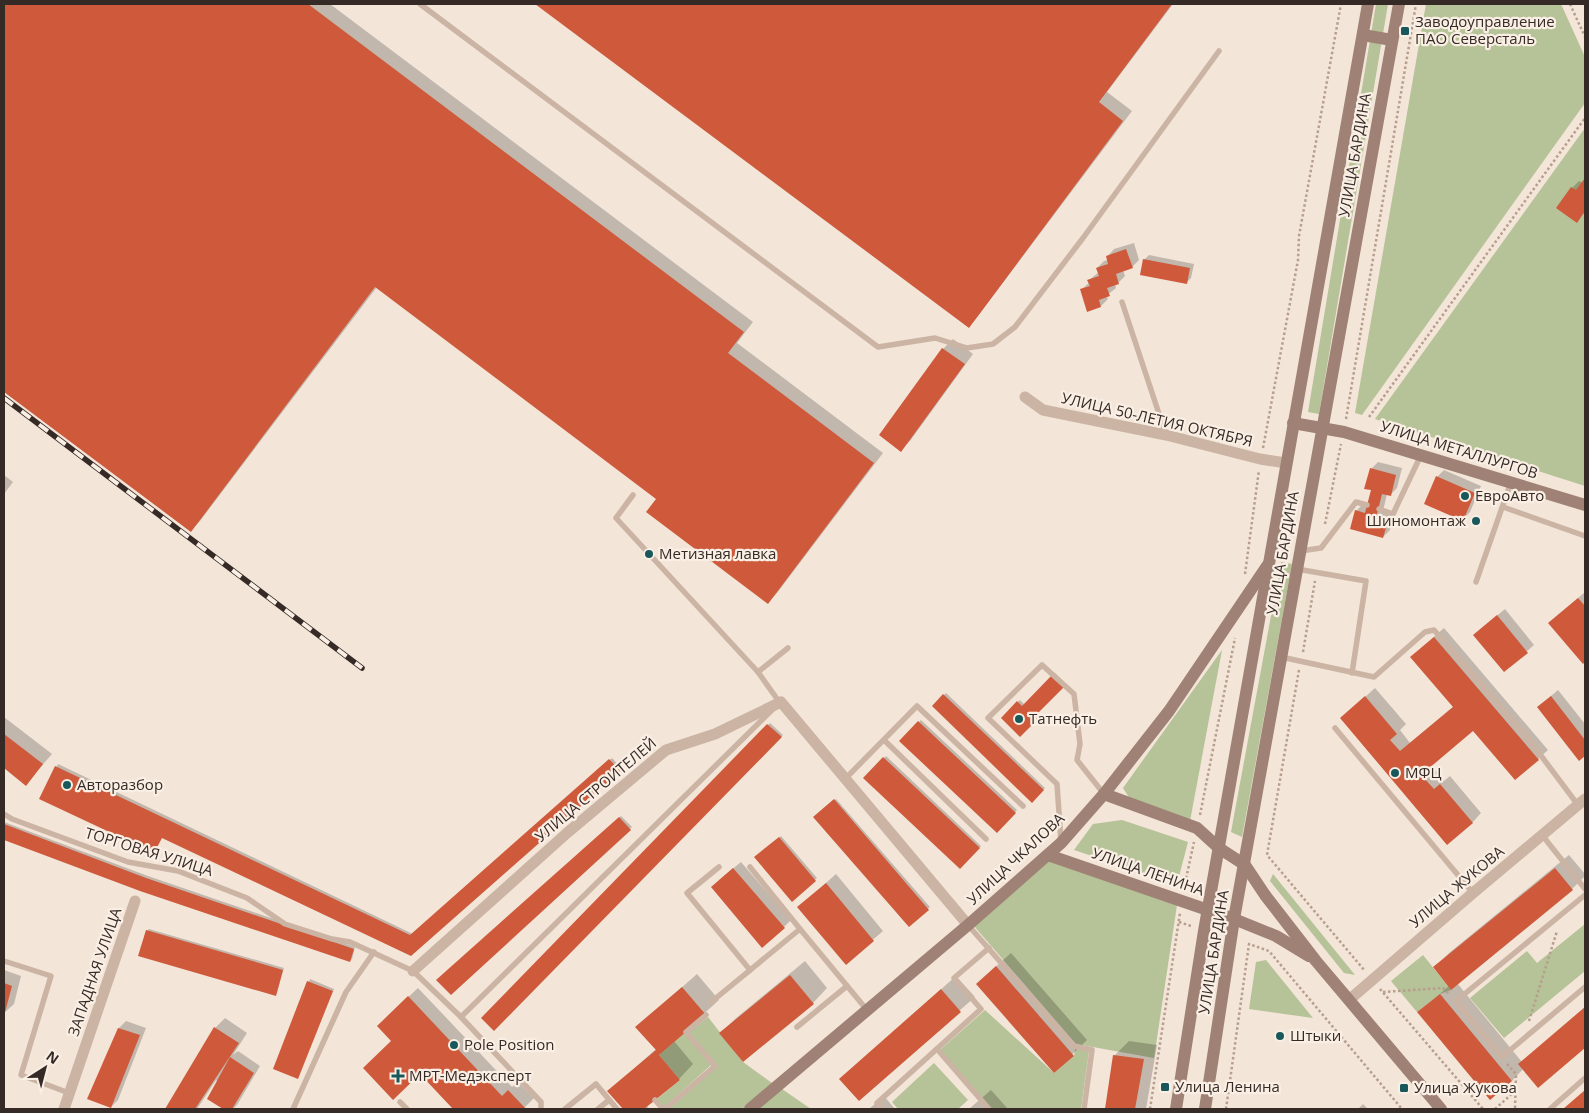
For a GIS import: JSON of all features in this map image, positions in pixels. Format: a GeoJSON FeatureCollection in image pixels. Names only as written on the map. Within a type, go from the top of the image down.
{"type":"FeatureCollection","features":[{"type":"Feature","properties":{"kind":"main road","name":"УЛИЦА БАРДИНА"},"geometry":{"type":"LineString","coordinates":[[1176,1109],[1207,910],[1271,560],[1286,463],[1368,4]]}},
{"type":"Feature","properties":{"kind":"main road","name":"УЛИЦА БАРДИНА"},"geometry":{"type":"LineString","coordinates":[[1205,1109],[1234,920],[1399,4]]}},
{"type":"Feature","properties":{"kind":"main road"},"geometry":{"type":"LineString","coordinates":[[1362,35],[1392,40]]}},
{"type":"Feature","properties":{"kind":"main road","name":"УЛИЦА МЕТАЛЛУРГОВ"},"geometry":{"type":"LineString","coordinates":[[1293,423],[1323,428],[1421,455],[1585,506]]}},
{"type":"Feature","properties":{"kind":"main road","name":"УЛИЦА ЧКАЛОВА"},"geometry":{"type":"LineString","coordinates":[[750,1109],[968,925],[1061,843],[1104,794],[1169,711],[1271,560]]}},
{"type":"Feature","properties":{"kind":"main road","name":"УЛИЦА ЛЕНИНА"},"geometry":{"type":"LineString","coordinates":[[1104,794],[1197,828],[1219,848],[1245,865],[1265,895],[1316,961],[1441,1109]]}},
{"type":"Feature","properties":{"kind":"main road","name":"УЛИЦА ЛЕНИНА"},"geometry":{"type":"LineString","coordinates":[[1048,855],[1182,901],[1276,936],[1316,961]]}},
{"type":"Feature","properties":{"kind":"street","name":"УЛИЦА 50-ЛЕТИЯ ОКТЯБРЯ"},"geometry":{"type":"LineString","coordinates":[[1025,397],[1043,410],[1166,435],[1260,459],[1286,463]]}},
{"type":"Feature","properties":{"kind":"street"},"geometry":{"type":"LineString","coordinates":[[781,702],[844,780],[968,925]]}},
{"type":"Feature","properties":{"kind":"street","name":"УЛИЦА СТРОИТЕЛЕЙ"},"geometry":{"type":"LineString","coordinates":[[413,970],[567,833],[666,750],[715,734],[781,702]]}},
{"type":"Feature","properties":{"kind":"street","name":"УЛИЦА ЖУКОВА"},"geometry":{"type":"LineString","coordinates":[[1349,1000],[1582,802]]}},
{"type":"Feature","properties":{"kind":"street","name":"ЗАПАДНАЯ УЛИЦА"},"geometry":{"type":"LineString","coordinates":[[64,1109],[134,901]]}},
{"type":"Feature","properties":{"kind":"lane"},"geometry":{"type":"LineString","coordinates":[[420,4],[878,348],[935,338],[967,348],[976,347],[993,344],[1015,327],[1083,238],[1219,52]]}},
{"type":"Feature","properties":{"kind":"lane"},"geometry":{"type":"LineString","coordinates":[[1122,302],[1166,435]]}},
{"type":"Feature","properties":{"kind":"lane"},"geometry":{"type":"LineString","coordinates":[[1379,509],[1393,514],[1421,455]]}},
{"type":"Feature","properties":{"kind":"lane"},"geometry":{"type":"LineString","coordinates":[[1476,582],[1511,482]]}},
{"type":"Feature","properties":{"kind":"lane"},"geometry":{"type":"LineString","coordinates":[[461,1017],[781,702],[758,672],[616,518],[632,495]]}},
{"type":"Feature","properties":{"kind":"lane"},"geometry":{"type":"LineString","coordinates":[[1300,551],[1321,548],[1356,502],[1367,505]]}},
{"type":"Feature","properties":{"kind":"lane"},"geometry":{"type":"LineString","coordinates":[[1502,507],[1585,536]]}},
{"type":"Feature","properties":{"kind":"lane"},"geometry":{"type":"LineString","coordinates":[[1297,569],[1366,581],[1352,673]]}},
{"type":"Feature","properties":{"kind":"lane"},"geometry":{"type":"LineString","coordinates":[[1281,657],[1374,677],[1425,632],[1434,630],[1582,802]]}},
{"type":"Feature","properties":{"kind":"lane"},"geometry":{"type":"LineString","coordinates":[[758,672],[788,648]]}},
{"type":"Feature","properties":{"kind":"lane"},"geometry":{"type":"LineString","coordinates":[[1061,843],[1057,784],[988,718],[1042,665],[1074,694],[1080,744],[1077,760],[1104,794]]}},
{"type":"Feature","properties":{"kind":"lane"},"geometry":{"type":"LineString","coordinates":[[844,780],[917,706],[1023,806]]}},
{"type":"Feature","properties":{"kind":"lane"},"geometry":{"type":"LineString","coordinates":[[1335,728],[1473,893]]}},
{"type":"Feature","properties":{"kind":"lane"},"geometry":{"type":"LineString","coordinates":[[884,740],[986,839]]}},
{"type":"Feature","properties":{"kind":"lane","name":"ТОРГОВАЯ УЛИЦА"},"geometry":{"type":"LineString","coordinates":[[4,814],[12,819],[128,862],[178,871],[247,898],[285,924],[332,939],[350,942],[413,970],[461,1017],[541,1102],[540,1109]]}},
{"type":"Feature","properties":{"kind":"lane"},"geometry":{"type":"LineString","coordinates":[[1542,835],[1585,889]]}},
{"type":"Feature","properties":{"kind":"lane"},"geometry":{"type":"LineString","coordinates":[[719,867],[687,893],[750,970]]}},
{"type":"Feature","properties":{"kind":"lane"},"geometry":{"type":"LineString","coordinates":[[750,867],[868,1010]]}},
{"type":"Feature","properties":{"kind":"lane"},"geometry":{"type":"LineString","coordinates":[[1585,895],[1456,1001],[1502,1057],[1585,987]]}},
{"type":"Feature","properties":{"kind":"lane"},"geometry":{"type":"LineString","coordinates":[[968,925],[1074,1046],[1092,1050],[1084,1109]]}},
{"type":"Feature","properties":{"kind":"lane"},"geometry":{"type":"LineString","coordinates":[[710,1003],[800,928]]}},
{"type":"Feature","properties":{"kind":"lane"},"geometry":{"type":"LineString","coordinates":[[882,1109],[877,1104],[981,1009],[954,978],[989,948]]}},
{"type":"Feature","properties":{"kind":"lane"},"geometry":{"type":"LineString","coordinates":[[293,1109],[346,992],[374,952]]}},
{"type":"Feature","properties":{"kind":"lane"},"geometry":{"type":"LineString","coordinates":[[4,961],[51,976],[20,1075],[69,1093]]}},
{"type":"Feature","properties":{"kind":"lane"},"geometry":{"type":"LineString","coordinates":[[797,1027],[848,986]]}},
{"type":"Feature","properties":{"kind":"lane"},"geometry":{"type":"LineString","coordinates":[[656,1100],[664,1109],[715,1066],[686,1032],[706,1015]]}},
{"type":"Feature","properties":{"kind":"lane"},"geometry":{"type":"LineString","coordinates":[[937,1049],[989,1109]]}},
{"type":"Feature","properties":{"kind":"lane"},"geometry":{"type":"LineString","coordinates":[[1550,1109],[1585,1078]]}},
{"type":"Feature","properties":{"kind":"lane"},"geometry":{"type":"LineString","coordinates":[[565,1109],[596,1084],[618,1109]]}},
{"type":"Feature","properties":{"kind":"lane"},"geometry":{"type":"LineString","coordinates":[[598,1109],[609,1100]]}},
{"type":"Feature","properties":{"kind":"lane"},"geometry":{"type":"LineString","coordinates":[[400,1102],[406,1109]]}},
{"type":"Feature","properties":{"kind":"path"},"geometry":{"type":"LineString","coordinates":[[1245,576],[1260,459],[1290,305],[1298,260],[1299,236],[1341,4]]}},
{"type":"Feature","properties":{"kind":"path"},"geometry":{"type":"LineString","coordinates":[[1570,4],[1585,37]]}},
{"type":"Feature","properties":{"kind":"path"},"geometry":{"type":"LineString","coordinates":[[1368,418],[1585,118]]}},
{"type":"Feature","properties":{"kind":"path"},"geometry":{"type":"LineString","coordinates":[[1150,1109],[1182,901],[1235,635]]}},
{"type":"Feature","properties":{"kind":"path"},"geometry":{"type":"LineString","coordinates":[[1524,1039],[1562,914]]}},
{"type":"Feature","properties":{"kind":"path"},"geometry":{"type":"LineString","coordinates":[[1226,1109],[1249,944],[1269,952],[1402,1109]]}},
{"type":"Feature","properties":{"kind":"path"},"geometry":{"type":"LineString","coordinates":[[1383,992],[1443,988],[1456,1001]]}},
{"type":"Feature","properties":{"kind":"path"},"geometry":{"type":"LineString","coordinates":[[1502,1057],[1516,1074],[1515,1109]]}},
{"type":"Feature","properties":{"kind":"path"},"geometry":{"type":"LineString","coordinates":[[1495,1109],[1515,1091]]}},
{"type":"Feature","properties":{"kind":"green space"},"geometry":{"type":"Polygon","coordinates":[[[1376,4],[1388,4],[1319,414],[1308,412],[1376,4]]]}},
{"type":"Feature","properties":{"kind":"green space"},"geometry":{"type":"Polygon","coordinates":[[[1426,4],[1561,4],[1585,57],[1585,103],[1362,415],[1355,413],[1426,4]]]}},
{"type":"Feature","properties":{"kind":"green space"},"geometry":{"type":"Polygon","coordinates":[[[1585,128],[1585,486],[1375,419],[1585,128]]]}},
{"type":"Feature","properties":{"kind":"green space"},"geometry":{"type":"Polygon","coordinates":[[[1281,562],[1292,564],[1242,837],[1231,832],[1281,562]]]}},
{"type":"Feature","properties":{"kind":"green space"},"geometry":{"type":"Polygon","coordinates":[[[1222,650],[1190,821],[1132,802],[1123,788],[1222,650]]]}},
{"type":"Feature","properties":{"kind":"green space"},"geometry":{"type":"Polygon","coordinates":[[[1122,820],[1188,842],[1177,884],[1074,850],[1093,824],[1122,820]]]}},
{"type":"Feature","properties":{"kind":"green space"},"geometry":{"type":"Polygon","coordinates":[[[1049,861],[1177,905],[1154,1058],[1076,1044],[974,926],[1049,861]]]}},
{"type":"Feature","properties":{"kind":"green space"},"geometry":{"type":"Polygon","coordinates":[[[1273,874],[1355,975],[1344,973],[1270,881],[1273,874]]]}},
{"type":"Feature","properties":{"kind":"green space"},"geometry":{"type":"Polygon","coordinates":[[[1585,924],[1585,971],[1504,1038],[1470,998],[1527,951],[1537,963],[1585,924]]]}},
{"type":"Feature","properties":{"kind":"green space"},"geometry":{"type":"Polygon","coordinates":[[[1423,955],[1451,990],[1440,994],[1417,1012],[1391,981],[1423,955]]]}},
{"type":"Feature","properties":{"kind":"green space"},"geometry":{"type":"Polygon","coordinates":[[[1266,960],[1313,1018],[1249,1009],[1256,962],[1266,960]]]}},
{"type":"Feature","properties":{"kind":"green space"},"geometry":{"type":"Polygon","coordinates":[[[985,1010],[1054,1073],[1074,1056],[1075,1049],[1089,1051],[1081,1109],[992,1109],[940,1050],[985,1010]]]}},
{"type":"Feature","properties":{"kind":"green space"},"geometry":{"type":"Polygon","coordinates":[[[708,1017],[743,1062],[772,1083],[742,1109],[669,1109],[718,1066],[689,1032],[708,1017]]]}},
{"type":"Feature","properties":{"kind":"green space"},"geometry":{"type":"Polygon","coordinates":[[[685,1033],[711,1065],[664,1107],[657,1099],[680,1080],[659,1055],[685,1033]]]}},
{"type":"Feature","properties":{"kind":"green space"},"geometry":{"type":"Polygon","coordinates":[[[934,1063],[968,1100],[958,1109],[898,1109],[892,1102],[934,1063]]]}},
{"type":"Feature","properties":{"kind":"green space"},"geometry":{"type":"Polygon","coordinates":[[[782,1089],[811,1109],[757,1109],[782,1089]]]}},
{"type":"Feature","properties":{"kind":"building"},"geometry":{"type":"Polygon","coordinates":[[[4,4],[308,4],[744,332],[728,353],[874,463],[768,604],[646,512],[656,499],[375,287],[191,532],[4,392],[4,4]]]}},
{"type":"Feature","properties":{"kind":"building"},"geometry":{"type":"Polygon","coordinates":[[[535,4],[1172,4],[1099,102],[1123,121],[969,328],[535,4]]]}},
{"type":"Feature","properties":{"kind":"building"},"geometry":{"type":"Polygon","coordinates":[[[1585,178],[1585,211],[1577,223],[1556,208],[1571,187],[1576,190],[1585,178]]]}},
{"type":"Feature","properties":{"kind":"building"},"geometry":{"type":"Polygon","coordinates":[[[1126,249],[1133,268],[1116,274],[1119,284],[1107,288],[1110,296],[1099,300],[1101,307],[1087,312],[1080,289],[1090,286],[1087,280],[1099,276],[1096,268],[1108,264],[1106,256],[1126,249]]]}},
{"type":"Feature","properties":{"kind":"building"},"geometry":{"type":"Polygon","coordinates":[[[1143,259],[1190,268],[1187,284],[1140,275],[1143,259]]]}},
{"type":"Feature","properties":{"kind":"building"},"geometry":{"type":"Polygon","coordinates":[[[942,348],[965,364],[901,452],[879,435],[942,348]]]}},
{"type":"Feature","properties":{"kind":"building"},"geometry":{"type":"Polygon","coordinates":[[[1370,468],[1396,475],[1391,496],[1382,494],[1376,518],[1388,521],[1383,538],[1350,529],[1355,510],[1365,513],[1371,490],[1364,489],[1370,468]]]}},
{"type":"Feature","properties":{"kind":"building"},"geometry":{"type":"Polygon","coordinates":[[[1436,476],[1475,493],[1463,521],[1424,504],[1436,476]]]}},
{"type":"Feature","properties":{"kind":"building"},"geometry":{"type":"Polygon","coordinates":[[[1578,598],[1585,606],[1585,662],[1583,664],[1548,623],[1578,598]]]}},
{"type":"Feature","properties":{"kind":"building"},"geometry":{"type":"Polygon","coordinates":[[[1497,615],[1528,653],[1504,672],[1473,635],[1497,615]]]}},
{"type":"Feature","properties":{"kind":"building"},"geometry":{"type":"Polygon","coordinates":[[[1434,637],[1539,760],[1515,780],[1473,731],[1421,775],[1434,789],[1440,784],[1473,823],[1447,845],[1340,718],[1365,696],[1397,734],[1390,740],[1400,751],[1453,707],[1410,657],[1434,637]]]}},
{"type":"Feature","properties":{"kind":"building"},"geometry":{"type":"Polygon","coordinates":[[[1053,674],[1065,686],[1034,717],[1037,720],[1020,737],[1001,718],[1017,701],[1022,706],[1053,674]]]}},
{"type":"Feature","properties":{"kind":"building"},"geometry":{"type":"Polygon","coordinates":[[[943,694],[1044,790],[1032,803],[932,706],[943,694]]]}},
{"type":"Feature","properties":{"kind":"building"},"geometry":{"type":"Polygon","coordinates":[[[1551,696],[1585,740],[1585,756],[1579,761],[1537,707],[1551,696]]]}},
{"type":"Feature","properties":{"kind":"building"},"geometry":{"type":"Polygon","coordinates":[[[918,721],[1016,813],[997,833],[899,741],[918,721]]]}},
{"type":"Feature","properties":{"kind":"building"},"geometry":{"type":"Polygon","coordinates":[[[767,724],[782,737],[494,1031],[481,1018],[767,724]]]}},
{"type":"Feature","properties":{"kind":"building"},"geometry":{"type":"Polygon","coordinates":[[[4,734],[43,764],[26,786],[4,768],[4,734]]]}},
{"type":"Feature","properties":{"kind":"building"},"geometry":{"type":"Polygon","coordinates":[[[883,757],[980,848],[960,869],[863,778],[883,757]]]}},
{"type":"Feature","properties":{"kind":"building"},"geometry":{"type":"Polygon","coordinates":[[[609,759],[621,771],[411,956],[162,838],[154,853],[39,799],[55,766],[410,935],[609,759]]]}},
{"type":"Feature","properties":{"kind":"building"},"geometry":{"type":"Polygon","coordinates":[[[834,799],[929,910],[909,927],[813,817],[834,799]]]}},
{"type":"Feature","properties":{"kind":"building"},"geometry":{"type":"Polygon","coordinates":[[[619,817],[631,830],[451,995],[436,980],[619,817]]]}},
{"type":"Feature","properties":{"kind":"building"},"geometry":{"type":"Polygon","coordinates":[[[4,824],[146,878],[354,949],[350,962],[140,891],[4,840],[4,824]]]}},
{"type":"Feature","properties":{"kind":"building"},"geometry":{"type":"Polygon","coordinates":[[[779,837],[816,881],[792,902],[754,857],[779,837]]]}},
{"type":"Feature","properties":{"kind":"building"},"geometry":{"type":"Polygon","coordinates":[[[733,868],[785,928],[762,948],[711,887],[733,868]]]}},
{"type":"Feature","properties":{"kind":"building"},"geometry":{"type":"Polygon","coordinates":[[[1555,868],[1573,890],[1451,990],[1433,967],[1555,868]]]}},
{"type":"Feature","properties":{"kind":"building"},"geometry":{"type":"Polygon","coordinates":[[[826,883],[874,941],[846,965],[797,907],[826,883]]]}},
{"type":"Feature","properties":{"kind":"building"},"geometry":{"type":"Polygon","coordinates":[[[146,930],[283,970],[276,996],[138,956],[146,930]]]}},
{"type":"Feature","properties":{"kind":"building"},"geometry":{"type":"Polygon","coordinates":[[[996,966],[1074,1056],[1054,1073],[976,984],[996,966]]]}},
{"type":"Feature","properties":{"kind":"building"},"geometry":{"type":"Polygon","coordinates":[[[790,975],[814,1004],[743,1062],[719,1033],[790,975]]]}},
{"type":"Feature","properties":{"kind":"building"},"geometry":{"type":"Polygon","coordinates":[[[307,981],[333,991],[298,1079],[273,1069],[307,981]]]}},
{"type":"Feature","properties":{"kind":"building"},"geometry":{"type":"Polygon","coordinates":[[[4,983],[12,986],[4,1016],[4,983]]]}},
{"type":"Feature","properties":{"kind":"building"},"geometry":{"type":"Polygon","coordinates":[[[682,987],[706,1015],[659,1055],[680,1080],[644,1109],[623,1109],[607,1091],[656,1050],[635,1027],[682,987]]]}},
{"type":"Feature","properties":{"kind":"building"},"geometry":{"type":"Polygon","coordinates":[[[941,989],[961,1012],[859,1101],[839,1079],[941,989]]]}},
{"type":"Feature","properties":{"kind":"building"},"geometry":{"type":"Polygon","coordinates":[[[1440,994],[1512,1081],[1490,1100],[1417,1012],[1440,994]]]}},
{"type":"Feature","properties":{"kind":"building"},"geometry":{"type":"Polygon","coordinates":[[[408,996],[502,1096],[508,1090],[526,1109],[453,1109],[420,1074],[393,1100],[363,1068],[391,1041],[377,1026],[408,996]]]}},
{"type":"Feature","properties":{"kind":"building"},"geometry":{"type":"Polygon","coordinates":[[[1585,1007],[1585,1048],[1538,1088],[1518,1064],[1585,1007]]]}},
{"type":"Feature","properties":{"kind":"building"},"geometry":{"type":"Polygon","coordinates":[[[214,1027],[239,1043],[195,1109],[165,1109],[214,1027]]]}},
{"type":"Feature","properties":{"kind":"building"},"geometry":{"type":"Polygon","coordinates":[[[118,1028],[140,1035],[111,1108],[87,1099],[118,1028]]]}},
{"type":"Feature","properties":{"kind":"building"},"geometry":{"type":"Polygon","coordinates":[[[1113,1055],[1144,1059],[1135,1109],[1105,1109],[1113,1055]]]}},
{"type":"Feature","properties":{"kind":"building"},"geometry":{"type":"Polygon","coordinates":[[[230,1057],[254,1073],[232,1109],[223,1109],[207,1099],[230,1057]]]}},
{"type":"Feature","properties":{"kind":"building"},"geometry":{"type":"Polygon","coordinates":[[[1585,1090],[1585,1109],[1563,1109],[1585,1090]]]}},
{"type":"Feature","properties":{"kind":"railway"},"geometry":{"type":"LineString","coordinates":[[4,398],[362,668]]}},
{"type":"Feature","properties":{"kind":"place","name":"Заводоуправление ПАО Северсталь"},"geometry":{"type":"Point","coordinates":[1405,31]}},
{"type":"Feature","properties":{"kind":"place","name":"ЕвроАвто"},"geometry":{"type":"Point","coordinates":[1465,496]}},
{"type":"Feature","properties":{"kind":"place","name":"Шиномонтаж"},"geometry":{"type":"Point","coordinates":[1476,521]}},
{"type":"Feature","properties":{"kind":"place","name":"Метизная лавка"},"geometry":{"type":"Point","coordinates":[649,554]}},
{"type":"Feature","properties":{"kind":"place","name":"Татнефть"},"geometry":{"type":"Point","coordinates":[1019,719]}},
{"type":"Feature","properties":{"kind":"place","name":"МФЦ"},"geometry":{"type":"Point","coordinates":[1395,773]}},
{"type":"Feature","properties":{"kind":"place","name":"Авторазбор"},"geometry":{"type":"Point","coordinates":[67,785]}},
{"type":"Feature","properties":{"kind":"place","name":"Штыки"},"geometry":{"type":"Point","coordinates":[1280,1036]}},
{"type":"Feature","properties":{"kind":"place","name":"Pole Position"},"geometry":{"type":"Point","coordinates":[454,1045]}},
{"type":"Feature","properties":{"kind":"place","name":"МРТ-Медэксперт"},"geometry":{"type":"Point","coordinates":[398,1076]}},
{"type":"Feature","properties":{"kind":"place","name":"Улица Ленина"},"geometry":{"type":"Point","coordinates":[1165,1087]}},
{"type":"Feature","properties":{"kind":"place","name":"Улица Жукова"},"geometry":{"type":"Point","coordinates":[1404,1088]}}]}
